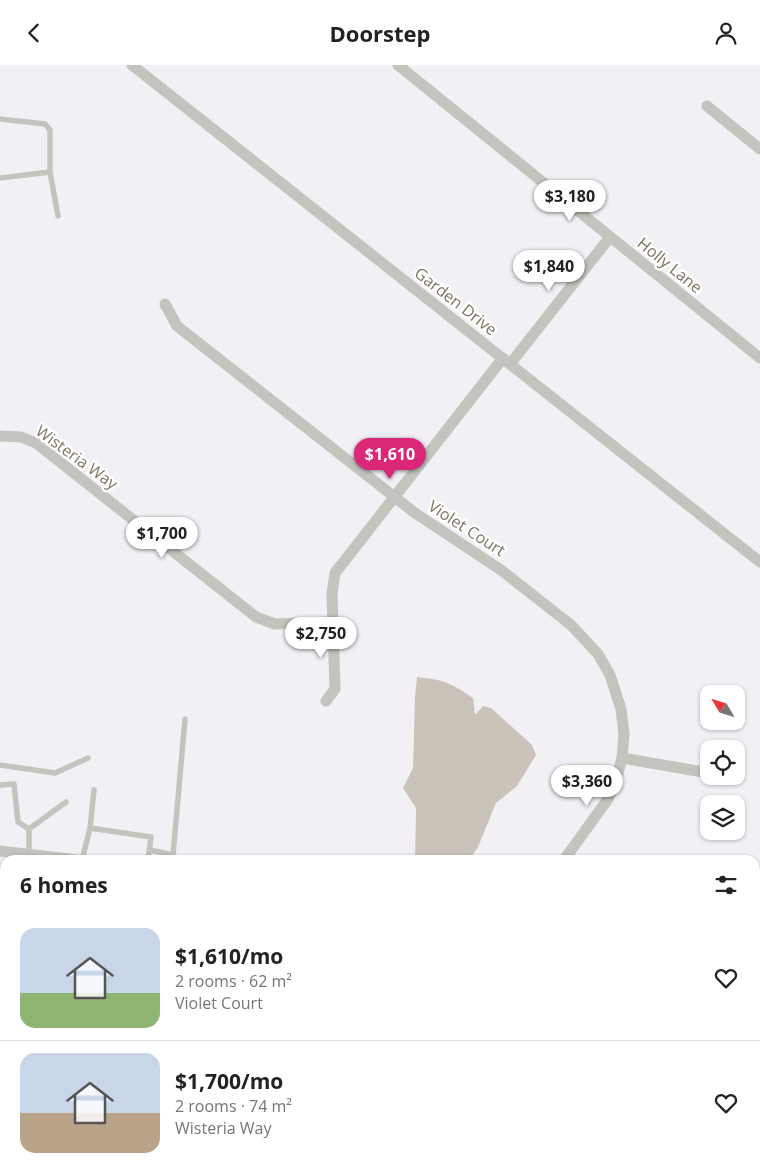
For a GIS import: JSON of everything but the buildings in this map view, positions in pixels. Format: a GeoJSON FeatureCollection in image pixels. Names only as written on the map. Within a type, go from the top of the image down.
{"type":"FeatureCollection","features":[{"type":"Feature","properties":{"kind":"street","name":"Garden Drive"},"geometry":{"type":"LineString","coordinates":[[132,65],[760,562]]}},
{"type":"Feature","properties":{"kind":"street","name":"Holly Lane"},"geometry":{"type":"LineString","coordinates":[[398,65],[760,358]]}},
{"type":"Feature","properties":{"kind":"street"},"geometry":{"type":"LineString","coordinates":[[707,106],[760,149]]}},
{"type":"Feature","properties":{"kind":"street"},"geometry":{"type":"LineString","coordinates":[[326,701],[335,689],[332,585],[335,573],[394,497],[610,237]]}},
{"type":"Feature","properties":{"kind":"street","name":"Violet Court"},"geometry":{"type":"LineString","coordinates":[[165,304],[177,326],[415,513],[501,570],[571,625],[590,644],[610,675],[619,697],[624,733],[622,758],[617,777],[604,805],[568,855]]}},
{"type":"Feature","properties":{"kind":"street","name":"Wisteria Way"},"geometry":{"type":"LineString","coordinates":[[0,436],[21,437],[36,443],[256,617],[274,624],[333,622]]}},
{"type":"Feature","properties":{"kind":"street"},"geometry":{"type":"LineString","coordinates":[[622,758],[700,771]]}},
{"type":"Feature","properties":{"kind":"street"},"geometry":{"type":"LineString","coordinates":[[0,851],[37,855]]}},
{"type":"Feature","properties":{"kind":"lane"},"geometry":{"type":"LineString","coordinates":[[0,119],[45,123],[50,130],[50,172],[58,216]]}},
{"type":"Feature","properties":{"kind":"lane"},"geometry":{"type":"LineString","coordinates":[[0,178],[50,172]]}},
{"type":"Feature","properties":{"kind":"lane"},"geometry":{"type":"LineString","coordinates":[[150,851],[173,855],[185,719]]}},
{"type":"Feature","properties":{"kind":"lane"},"geometry":{"type":"LineString","coordinates":[[0,765],[55,773],[88,757]]}},
{"type":"Feature","properties":{"kind":"lane"},"geometry":{"type":"LineString","coordinates":[[0,785],[14,784],[18,822],[29,829]]}},
{"type":"Feature","properties":{"kind":"lane"},"geometry":{"type":"LineString","coordinates":[[83,855],[90,828],[94,789]]}},
{"type":"Feature","properties":{"kind":"lane"},"geometry":{"type":"LineString","coordinates":[[29,829],[66,802]]}},
{"type":"Feature","properties":{"kind":"lane"},"geometry":{"type":"LineString","coordinates":[[90,828],[151,837],[149,855]]}},
{"type":"Feature","properties":{"kind":"lane"},"geometry":{"type":"LineString","coordinates":[[29,829],[29,854]]}},
{"type":"Feature","properties":{"kind":"shaded area"},"geometry":{"type":"Polygon","coordinates":[[[417,677],[433,679],[453,686],[473,698],[475,715],[483,706],[491,708],[532,745],[536,755],[517,786],[496,803],[478,847],[472,855],[415,855],[416,808],[403,788],[413,768],[417,677]]]}}]}
